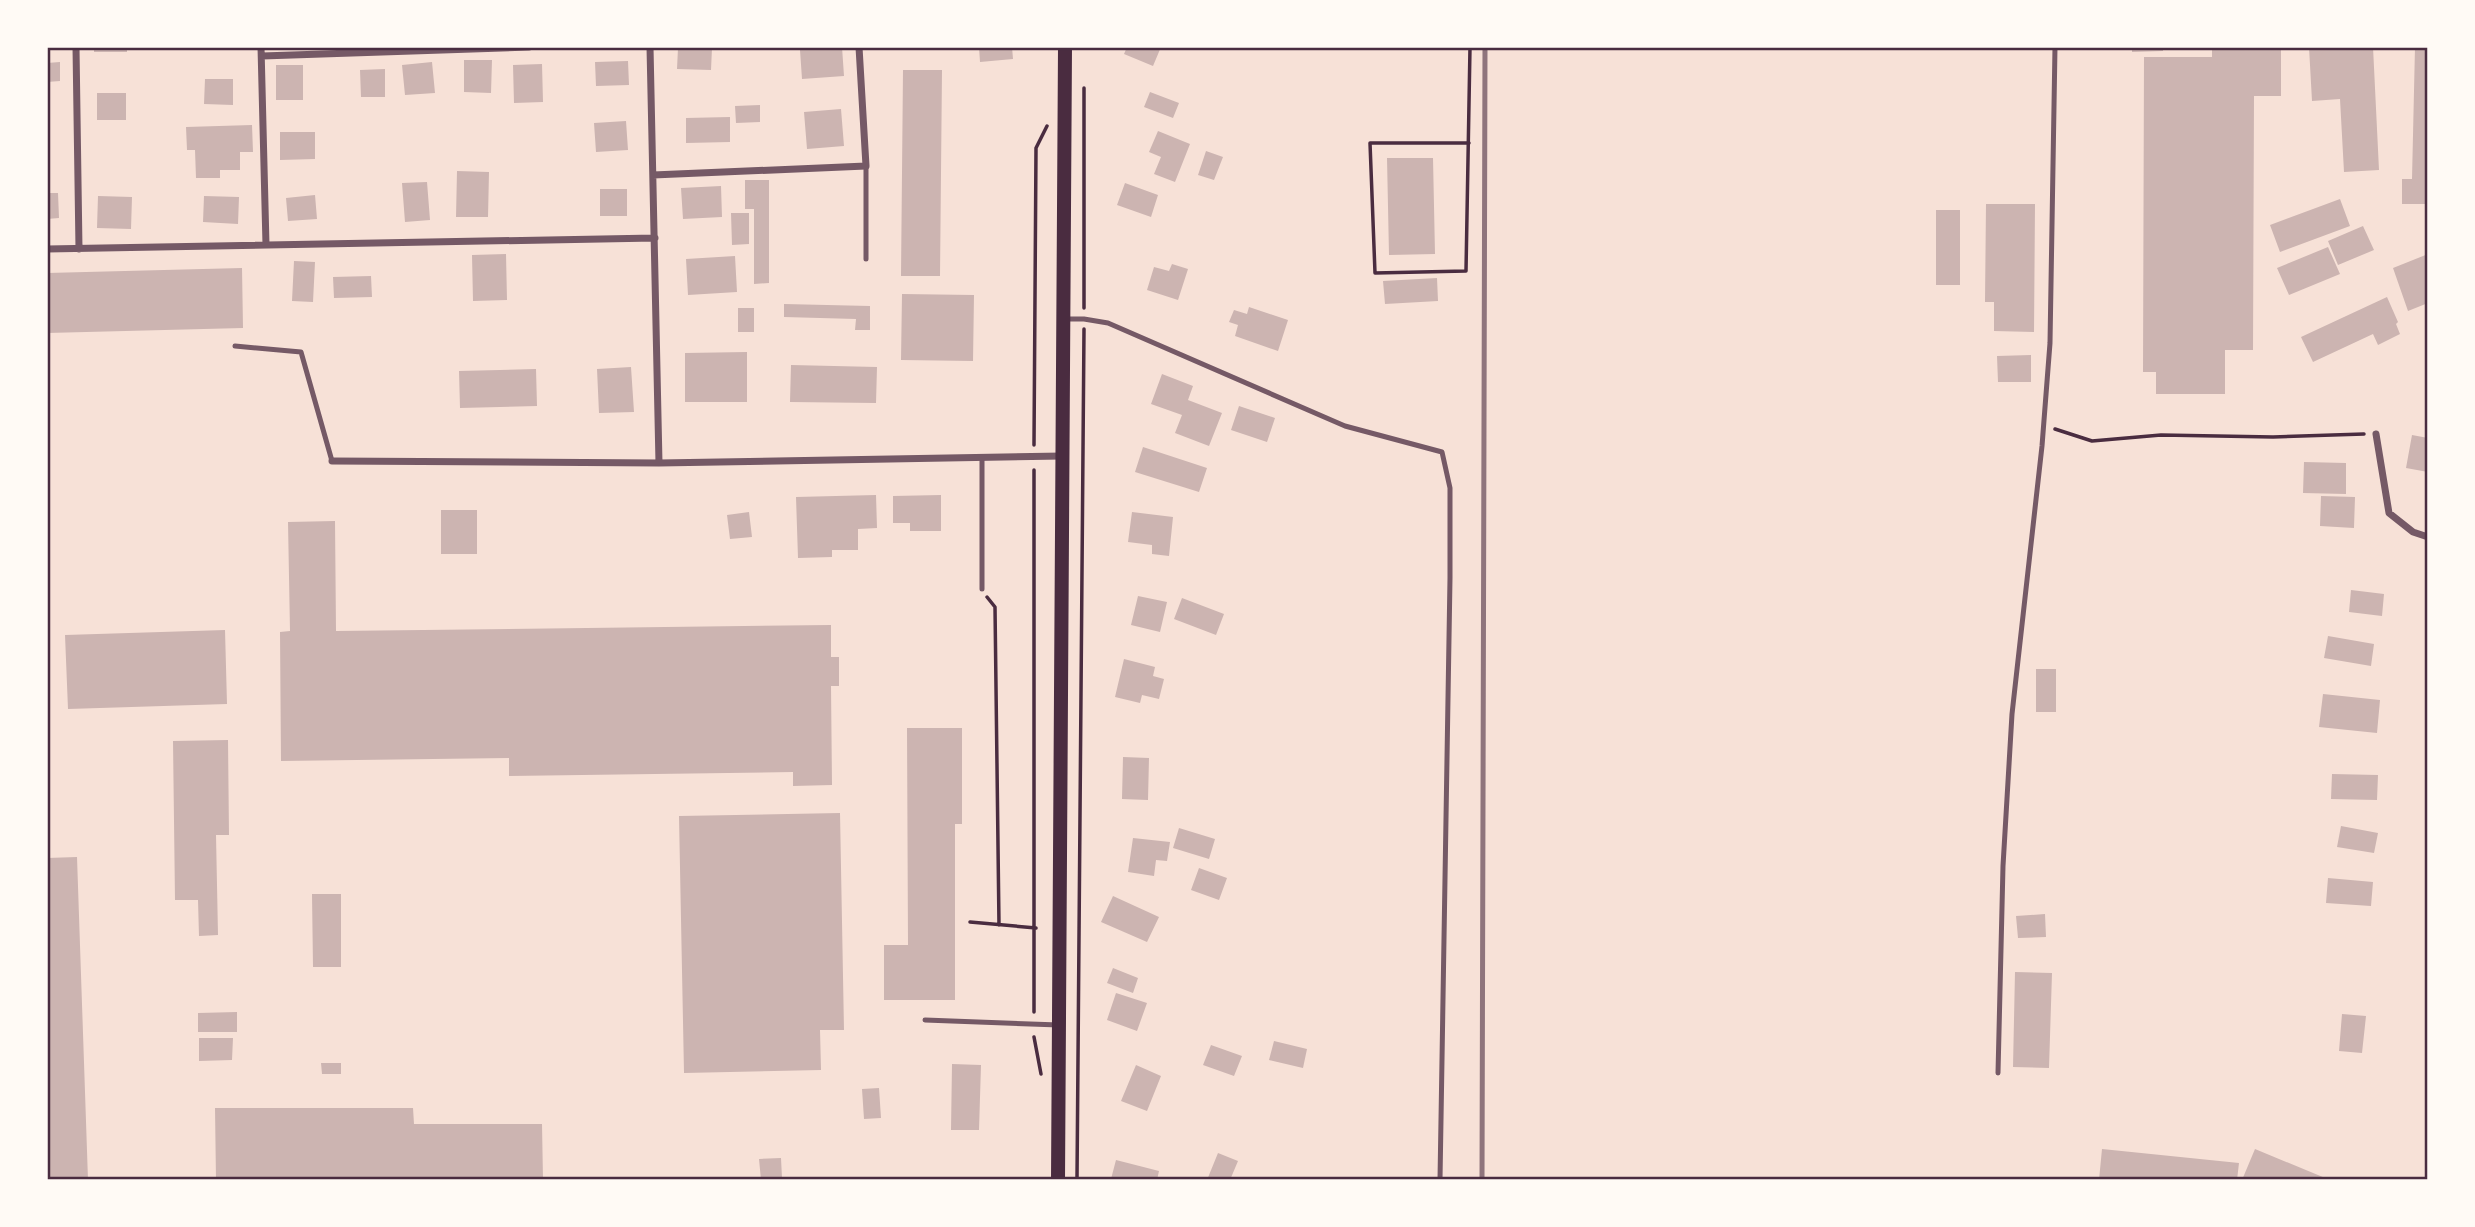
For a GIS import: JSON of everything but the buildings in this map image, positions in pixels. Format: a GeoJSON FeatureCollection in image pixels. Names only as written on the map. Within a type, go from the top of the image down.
{"type":"FeatureCollection","features":[{"type":"Feature","properties":{"kind":"main road"},"geometry":{"type":"LineString","coordinates":[[1058,1180],[1065,47]]}},
{"type":"Feature","properties":{"kind":"street"},"geometry":{"type":"LineString","coordinates":[[76,47],[79,249]]}},
{"type":"Feature","properties":{"kind":"street"},"geometry":{"type":"LineString","coordinates":[[266,245],[261,51],[529,47]]}},
{"type":"Feature","properties":{"kind":"street"},"geometry":{"type":"LineString","coordinates":[[650,47],[659,463]]}},
{"type":"Feature","properties":{"kind":"street"},"geometry":{"type":"LineString","coordinates":[[653,175],[866,166],[859,47]]}},
{"type":"Feature","properties":{"kind":"street"},"geometry":{"type":"LineString","coordinates":[[47,249],[655,238]]}},
{"type":"Feature","properties":{"kind":"street"},"geometry":{"type":"LineString","coordinates":[[2376,434],[2389,513],[2413,532],[2428,537]]}},
{"type":"Feature","properties":{"kind":"street"},"geometry":{"type":"LineString","coordinates":[[332,461],[659,463],[1063,456]]}},
{"type":"Feature","properties":{"kind":"lane"},"geometry":{"type":"LineString","coordinates":[[1998,1073],[2003,866],[2012,714],[2044,425],[2050,342],[2055,47]]}},
{"type":"Feature","properties":{"kind":"lane"},"geometry":{"type":"LineString","coordinates":[[866,166],[866,259]]}},
{"type":"Feature","properties":{"kind":"lane"},"geometry":{"type":"LineString","coordinates":[[1065,319],[1108,323],[1345,426],[1442,452],[1450,488],[1450,578],[1440,1180]]}},
{"type":"Feature","properties":{"kind":"lane"},"geometry":{"type":"LineString","coordinates":[[235,346],[301,352],[332,461]]}},
{"type":"Feature","properties":{"kind":"lane"},"geometry":{"type":"LineString","coordinates":[[982,458],[982,589]]}},
{"type":"Feature","properties":{"kind":"lane"},"geometry":{"type":"LineString","coordinates":[[925,1020],[1059,1025]]}},
{"type":"Feature","properties":{"kind":"path"},"geometry":{"type":"LineString","coordinates":[[1469,144],[1370,143],[1375,273],[1466,271],[1469,144],[1470,47]]}},
{"type":"Feature","properties":{"kind":"path"},"geometry":{"type":"LineString","coordinates":[[1077,1180],[1084,319],[1083,85]]}},
{"type":"Feature","properties":{"kind":"path"},"geometry":{"type":"LineString","coordinates":[[1042,1079],[1034,1042],[1036,148],[1049,120]]}},
{"type":"Feature","properties":{"kind":"path"},"geometry":{"type":"LineString","coordinates":[[2044,425],[2092,441],[2161,435],[2273,437],[2376,434]]}},
{"type":"Feature","properties":{"kind":"path"},"geometry":{"type":"LineString","coordinates":[[982,589],[995,607],[999,925]]}},
{"type":"Feature","properties":{"kind":"path"},"geometry":{"type":"LineString","coordinates":[[970,922],[1036,928]]}},
{"type":"Feature","properties":{"kind":"railway"},"geometry":{"type":"LineString","coordinates":[[1482,1180],[1485,47]]}}]}
